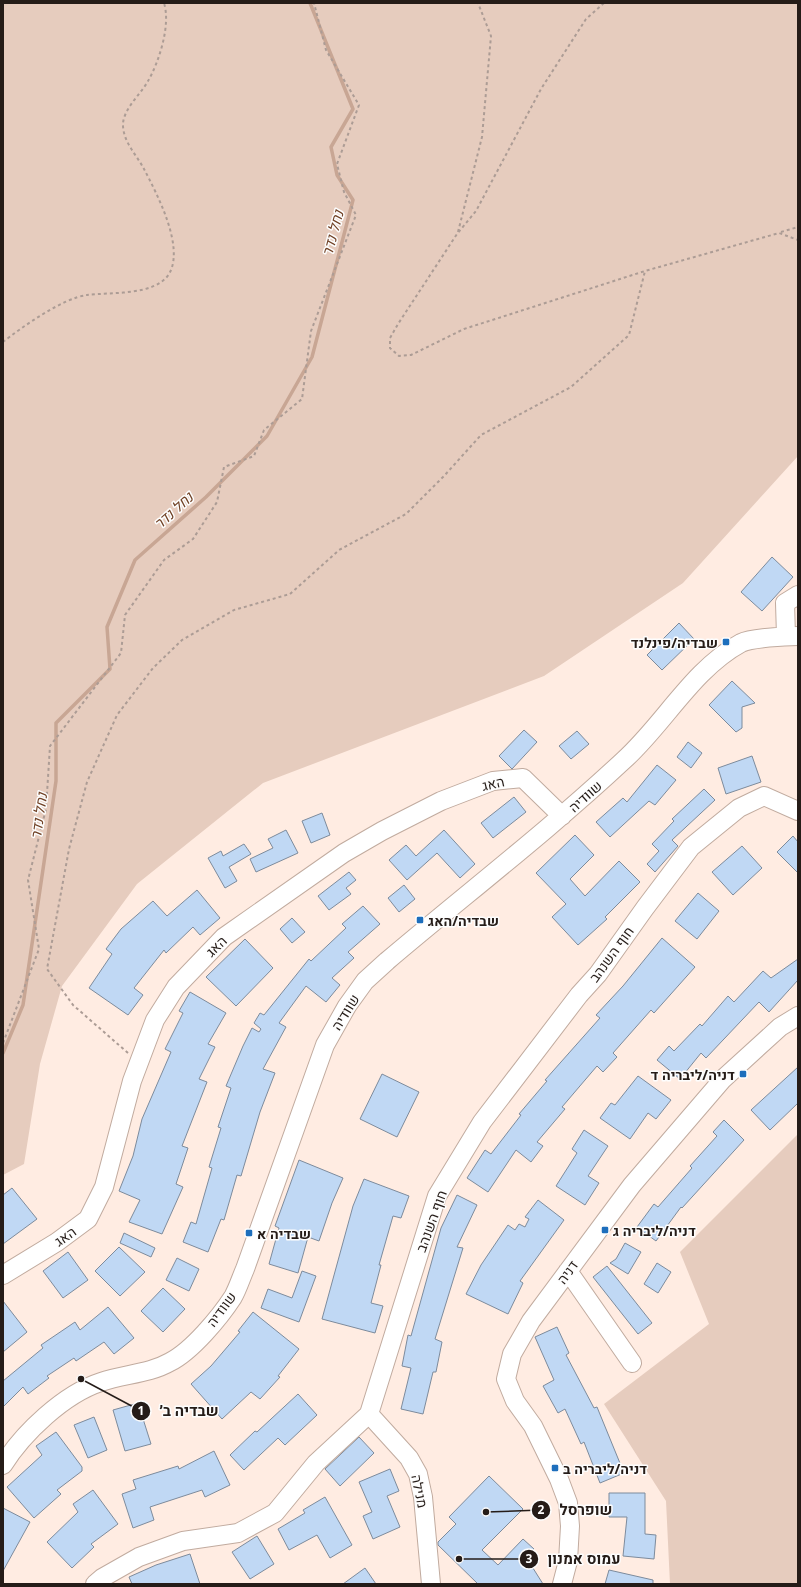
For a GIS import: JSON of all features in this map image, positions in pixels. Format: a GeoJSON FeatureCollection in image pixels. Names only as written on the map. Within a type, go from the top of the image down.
{"type":"FeatureCollection","features":[{"type":"Feature","properties":{"kind":"street"},"geometry":{"type":"LineString","coordinates":[[792,636],[785,603],[798,595]]}},
{"type":"Feature","properties":{"kind":"street","name":"שוודיה"},"geometry":{"type":"LineString","coordinates":[[3,1465],[28,1434],[68,1399],[100,1382],[135,1375],[171,1362],[198,1340],[216,1320],[234,1296],[325,1045],[347,1006],[365,981],[387,961],[562,816],[626,759],[706,669],[742,643],[792,636]]}},
{"type":"Feature","properties":{"kind":"street","name":"האג"},"geometry":{"type":"LineString","coordinates":[[3,1275],[57,1242],[88,1219],[104,1187],[132,1080],[156,1020],[176,987],[224,938],[344,853],[441,801],[493,780],[523,778],[562,816]]}},
{"type":"Feature","properties":{"kind":"street","name":"חוף השנהב"},"geometry":{"type":"LineString","coordinates":[[95,1584],[102,1578],[139,1557],[183,1541],[238,1533],[275,1513],[316,1463],[369,1414],[437,1196],[482,1122],[580,995],[598,974],[691,847],[739,808],[764,796],[798,811]]}},
{"type":"Feature","properties":{"kind":"street","name":"דניה"},"geometry":{"type":"LineString","coordinates":[[562,1584],[568,1561],[570,1526],[568,1503],[559,1479],[533,1426],[515,1401],[506,1379],[512,1354],[531,1321],[632,1185],[723,1079],[780,1027],[798,1016]]}},
{"type":"Feature","properties":{"kind":"street"},"geometry":{"type":"LineString","coordinates":[[568,1271],[632,1363]]}},
{"type":"Feature","properties":{"kind":"street","name":"מנילה"},"geometry":{"type":"LineString","coordinates":[[369,1414],[409,1458],[418,1474],[423,1497],[431,1584]]}},
{"type":"Feature","properties":{"kind":"path"},"geometry":{"type":"LineString","coordinates":[[3,342],[19,329],[63,304],[85,295],[148,289],[164,281],[170,272],[174,255],[170,226],[143,168],[127,142],[123,125],[125,116],[148,81],[156,63],[164,39],[166,10],[164,3]]}},
{"type":"Feature","properties":{"kind":"path"},"geometry":{"type":"LineString","coordinates":[[3,1043],[39,949],[28,880],[46,809],[50,746],[121,653],[125,615],[164,560],[193,538],[217,502],[224,467],[254,456],[264,430],[302,399],[311,331],[356,215],[344,192],[337,164],[359,105],[326,50],[314,3]]}},
{"type":"Feature","properties":{"kind":"path"},"geometry":{"type":"LineString","coordinates":[[457,234],[482,137],[492,36],[478,3]]}},
{"type":"Feature","properties":{"kind":"path"},"geometry":{"type":"LineString","coordinates":[[604,3],[586,20],[541,89],[476,212],[457,234],[390,338],[390,348],[399,356],[411,355],[464,329],[645,271],[798,227]]}},
{"type":"Feature","properties":{"kind":"path"},"geometry":{"type":"LineString","coordinates":[[780,233],[798,240]]}},
{"type":"Feature","properties":{"kind":"path"},"geometry":{"type":"LineString","coordinates":[[139,1063],[73,1004],[48,969],[69,849],[87,782],[117,715],[153,668],[182,640],[234,610],[290,594],[339,550],[406,514],[444,476],[481,435],[571,387],[629,335],[645,271]]}},
{"type":"Feature","properties":{"kind":"shaded area"},"geometry":{"type":"Polygon","coordinates":[[[3,3],[798,3],[798,456],[683,583],[544,676],[263,783],[137,884],[62,986],[40,1064],[24,1164],[3,1175],[3,3]]]}},
{"type":"Feature","properties":{"kind":"shaded area"},"geometry":{"type":"Polygon","coordinates":[[[798,1134],[798,1584],[670,1584],[666,1501],[604,1404],[709,1324],[680,1252],[798,1134]]]}},
{"type":"Feature","properties":{"kind":"building"},"geometry":{"type":"Polygon","coordinates":[[[772,557],[793,577],[762,611],[741,592],[772,557]]]}},
{"type":"Feature","properties":{"kind":"building"},"geometry":{"type":"Polygon","coordinates":[[[679,623],[694,639],[662,670],[647,655],[679,623]]]}},
{"type":"Feature","properties":{"kind":"building"},"geometry":{"type":"Polygon","coordinates":[[[732,681],[755,703],[742,707],[742,728],[736,732],[709,705],[732,681]]]}},
{"type":"Feature","properties":{"kind":"building"},"geometry":{"type":"Polygon","coordinates":[[[524,730],[537,742],[512,769],[499,756],[524,730]]]}},
{"type":"Feature","properties":{"kind":"building"},"geometry":{"type":"Polygon","coordinates":[[[577,731],[589,744],[571,759],[559,746],[577,731]]]}},
{"type":"Feature","properties":{"kind":"building"},"geometry":{"type":"Polygon","coordinates":[[[688,742],[702,753],[691,768],[677,757],[688,742]]]}},
{"type":"Feature","properties":{"kind":"building"},"geometry":{"type":"Polygon","coordinates":[[[752,756],[761,782],[726,794],[718,768],[752,756]]]}},
{"type":"Feature","properties":{"kind":"building"},"geometry":{"type":"Polygon","coordinates":[[[657,765],[676,780],[655,805],[649,801],[610,837],[596,822],[623,798],[627,802],[657,765]]]}},
{"type":"Feature","properties":{"kind":"building"},"geometry":{"type":"Polygon","coordinates":[[[704,789],[715,800],[672,840],[678,846],[655,872],[647,864],[659,851],[652,844],[674,821],[672,819],[704,789]]]}},
{"type":"Feature","properties":{"kind":"building"},"geometry":{"type":"Polygon","coordinates":[[[514,797],[526,812],[493,838],[481,823],[514,797]]]}},
{"type":"Feature","properties":{"kind":"building"},"geometry":{"type":"Polygon","coordinates":[[[322,813],[330,835],[311,843],[302,821],[322,813]]]}},
{"type":"Feature","properties":{"kind":"building"},"geometry":{"type":"Polygon","coordinates":[[[286,830],[298,853],[256,872],[250,859],[273,848],[268,839],[286,830]]]}},
{"type":"Feature","properties":{"kind":"building"},"geometry":{"type":"Polygon","coordinates":[[[444,830],[475,864],[460,878],[437,853],[407,880],[389,860],[406,845],[416,856],[444,830]]]}},
{"type":"Feature","properties":{"kind":"building"},"geometry":{"type":"Polygon","coordinates":[[[575,835],[594,855],[570,879],[585,896],[619,861],[640,882],[605,917],[607,919],[578,945],[552,917],[566,904],[536,873],[575,835]]]}},
{"type":"Feature","properties":{"kind":"building"},"geometry":{"type":"Polygon","coordinates":[[[793,836],[798,842],[798,873],[777,852],[793,836]]]}},
{"type":"Feature","properties":{"kind":"building"},"geometry":{"type":"Polygon","coordinates":[[[244,844],[251,854],[229,867],[237,881],[225,888],[208,858],[221,851],[223,856],[244,844]]]}},
{"type":"Feature","properties":{"kind":"building"},"geometry":{"type":"Polygon","coordinates":[[[742,846],[762,868],[733,895],[712,872],[742,846]]]}},
{"type":"Feature","properties":{"kind":"building"},"geometry":{"type":"Polygon","coordinates":[[[349,872],[356,880],[346,888],[351,894],[329,910],[318,896],[349,872]]]}},
{"type":"Feature","properties":{"kind":"building"},"geometry":{"type":"Polygon","coordinates":[[[404,885],[415,899],[399,912],[388,898],[404,885]]]}},
{"type":"Feature","properties":{"kind":"building"},"geometry":{"type":"Polygon","coordinates":[[[197,890],[220,918],[200,935],[193,927],[166,953],[164,950],[134,988],[143,995],[128,1015],[89,988],[112,954],[106,949],[121,929],[153,901],[167,916],[197,890]]]}},
{"type":"Feature","properties":{"kind":"building"},"geometry":{"type":"Polygon","coordinates":[[[698,893],[719,911],[697,939],[675,921],[698,893]]]}},
{"type":"Feature","properties":{"kind":"building"},"geometry":{"type":"Polygon","coordinates":[[[363,906],[380,924],[348,952],[354,958],[332,978],[340,985],[326,1002],[306,986],[279,1023],[286,1027],[263,1069],[275,1073],[260,1112],[241,1176],[237,1175],[224,1220],[221,1219],[208,1252],[183,1242],[191,1222],[196,1224],[212,1168],[209,1167],[221,1128],[218,1127],[231,1088],[226,1086],[252,1028],[259,1032],[261,1029],[254,1023],[260,1013],[264,1015],[309,959],[311,961],[346,928],[342,924],[363,906]]]}},
{"type":"Feature","properties":{"kind":"building"},"geometry":{"type":"Polygon","coordinates":[[[292,918],[305,932],[292,943],[280,929],[292,918]]]}},
{"type":"Feature","properties":{"kind":"building"},"geometry":{"type":"Polygon","coordinates":[[[662,938],[695,967],[654,1013],[651,1010],[613,1053],[617,1057],[603,1072],[597,1066],[562,1107],[565,1109],[537,1142],[543,1146],[531,1162],[516,1150],[488,1192],[467,1178],[485,1150],[491,1154],[521,1115],[519,1114],[547,1081],[545,1080],[600,1018],[596,1015],[623,986],[662,938]]]}},
{"type":"Feature","properties":{"kind":"building"},"geometry":{"type":"Polygon","coordinates":[[[245,939],[273,968],[236,1006],[206,977],[245,939]]]}},
{"type":"Feature","properties":{"kind":"building"},"geometry":{"type":"Polygon","coordinates":[[[798,959],[798,980],[769,1012],[759,1002],[706,1058],[701,1053],[680,1079],[657,1060],[669,1046],[674,1051],[700,1024],[702,1026],[728,996],[734,1002],[763,971],[771,978],[798,959]]]}},
{"type":"Feature","properties":{"kind":"building"},"geometry":{"type":"Polygon","coordinates":[[[190,992],[226,1013],[208,1044],[215,1047],[199,1079],[207,1082],[182,1146],[188,1148],[176,1184],[183,1187],[162,1234],[129,1222],[140,1200],[119,1191],[133,1156],[142,1119],[171,1052],[165,1049],[183,1013],[179,1011],[190,992]]]}},
{"type":"Feature","properties":{"kind":"building"},"geometry":{"type":"Polygon","coordinates":[[[798,1067],[798,1103],[770,1130],[751,1110],[798,1067]]]}},
{"type":"Feature","properties":{"kind":"building"},"geometry":{"type":"Polygon","coordinates":[[[382,1074],[419,1092],[397,1137],[360,1119],[382,1074]]]}},
{"type":"Feature","properties":{"kind":"building"},"geometry":{"type":"Polygon","coordinates":[[[638,1076],[671,1100],[656,1119],[648,1113],[630,1139],[600,1118],[611,1103],[615,1105],[638,1076]]]}},
{"type":"Feature","properties":{"kind":"building"},"geometry":{"type":"Polygon","coordinates":[[[724,1120],[744,1140],[682,1208],[681,1207],[656,1241],[637,1227],[654,1204],[658,1207],[692,1168],[690,1166],[717,1136],[713,1132],[724,1120]]]}},
{"type":"Feature","properties":{"kind":"building"},"geometry":{"type":"Polygon","coordinates":[[[584,1130],[608,1146],[588,1176],[599,1183],[585,1205],[556,1186],[577,1153],[572,1149],[584,1130]]]}},
{"type":"Feature","properties":{"kind":"building"},"geometry":{"type":"Polygon","coordinates":[[[299,1160],[343,1178],[332,1203],[319,1241],[308,1237],[298,1273],[269,1264],[279,1228],[275,1226],[299,1160]]]}},
{"type":"Feature","properties":{"kind":"building"},"geometry":{"type":"Polygon","coordinates":[[[364,1179],[409,1196],[401,1218],[393,1216],[379,1265],[381,1265],[371,1303],[383,1306],[375,1333],[322,1319],[353,1206],[364,1179]]]}},
{"type":"Feature","properties":{"kind":"building"},"geometry":{"type":"Polygon","coordinates":[[[12,1188],[37,1219],[3,1244],[3,1195],[12,1188]]]}},
{"type":"Feature","properties":{"kind":"building"},"geometry":{"type":"Polygon","coordinates":[[[457,1195],[477,1205],[457,1247],[463,1248],[435,1339],[442,1342],[436,1372],[433,1372],[423,1414],[401,1409],[411,1368],[402,1366],[408,1335],[411,1336],[441,1228],[457,1195]]]}},
{"type":"Feature","properties":{"kind":"building"},"geometry":{"type":"Polygon","coordinates":[[[538,1200],[564,1220],[520,1281],[523,1283],[508,1314],[466,1294],[481,1265],[508,1225],[515,1230],[519,1224],[525,1227],[529,1219],[525,1217],[538,1200]]]}},
{"type":"Feature","properties":{"kind":"building"},"geometry":{"type":"Polygon","coordinates":[[[124,1233],[155,1248],[151,1257],[120,1243],[124,1233]]]}},
{"type":"Feature","properties":{"kind":"building"},"geometry":{"type":"Polygon","coordinates":[[[625,1243],[641,1252],[628,1274],[610,1263],[616,1259],[625,1243]]]}},
{"type":"Feature","properties":{"kind":"building"},"geometry":{"type":"Polygon","coordinates":[[[119,1247],[145,1272],[120,1296],[95,1271],[119,1247]]]}},
{"type":"Feature","properties":{"kind":"building"},"geometry":{"type":"Polygon","coordinates":[[[68,1252],[88,1280],[63,1298],[43,1271],[68,1252]]]}},
{"type":"Feature","properties":{"kind":"building"},"geometry":{"type":"Polygon","coordinates":[[[177,1258],[199,1269],[189,1291],[166,1280],[177,1258]]]}},
{"type":"Feature","properties":{"kind":"building"},"geometry":{"type":"Polygon","coordinates":[[[657,1263],[671,1272],[658,1293],[644,1284],[657,1263]]]}},
{"type":"Feature","properties":{"kind":"building"},"geometry":{"type":"Polygon","coordinates":[[[607,1266],[652,1323],[638,1334],[593,1277],[607,1266]]]}},
{"type":"Feature","properties":{"kind":"building"},"geometry":{"type":"Polygon","coordinates":[[[302,1271],[316,1276],[299,1322],[261,1308],[268,1289],[292,1298],[302,1271]]]}},
{"type":"Feature","properties":{"kind":"building"},"geometry":{"type":"Polygon","coordinates":[[[163,1288],[185,1309],[163,1332],[141,1311],[163,1288]]]}},
{"type":"Feature","properties":{"kind":"building"},"geometry":{"type":"Polygon","coordinates":[[[3,1301],[27,1332],[3,1352],[3,1301]]]}},
{"type":"Feature","properties":{"kind":"building"},"geometry":{"type":"Polygon","coordinates":[[[108,1307],[134,1338],[114,1354],[104,1342],[76,1361],[74,1358],[47,1376],[49,1378],[28,1394],[23,1387],[3,1407],[3,1381],[43,1348],[41,1345],[75,1322],[80,1330],[108,1307]]]}},
{"type":"Feature","properties":{"kind":"building"},"geometry":{"type":"Polygon","coordinates":[[[253,1312],[299,1349],[278,1376],[280,1377],[260,1399],[251,1392],[222,1419],[191,1384],[211,1366],[240,1332],[238,1331],[253,1312]]]}},
{"type":"Feature","properties":{"kind":"building"},"geometry":{"type":"Polygon","coordinates":[[[557,1327],[569,1353],[566,1355],[594,1408],[597,1407],[624,1473],[600,1483],[584,1442],[581,1444],[565,1409],[558,1413],[543,1386],[554,1380],[535,1337],[557,1327]]]}},
{"type":"Feature","properties":{"kind":"building"},"geometry":{"type":"Polygon","coordinates":[[[298,1394],[317,1415],[285,1445],[278,1438],[244,1470],[230,1455],[298,1394]]]}},
{"type":"Feature","properties":{"kind":"building"},"geometry":{"type":"Polygon","coordinates":[[[138,1403],[151,1444],[125,1451],[113,1410],[138,1403]]]}},
{"type":"Feature","properties":{"kind":"building"},"geometry":{"type":"Polygon","coordinates":[[[94,1417],[107,1450],[88,1458],[74,1425],[94,1417]]]}},
{"type":"Feature","properties":{"kind":"building"},"geometry":{"type":"Polygon","coordinates":[[[56,1432],[82,1467],[82,1471],[57,1490],[61,1494],[34,1518],[7,1487],[42,1455],[36,1446],[56,1432]]]}},
{"type":"Feature","properties":{"kind":"building"},"geometry":{"type":"Polygon","coordinates":[[[359,1437],[374,1453],[340,1486],[325,1469],[359,1437]]]}},
{"type":"Feature","properties":{"kind":"building"},"geometry":{"type":"Polygon","coordinates":[[[214,1451],[230,1485],[205,1497],[202,1490],[150,1507],[154,1520],[133,1528],[122,1494],[136,1489],[133,1480],[178,1466],[179,1469],[214,1451]]]}},
{"type":"Feature","properties":{"kind":"building"},"geometry":{"type":"Polygon","coordinates":[[[390,1469],[399,1491],[387,1496],[400,1527],[373,1539],[363,1516],[372,1512],[359,1482],[390,1469]]]}},
{"type":"Feature","properties":{"kind":"building"},"geometry":{"type":"Polygon","coordinates":[[[489,1476],[523,1509],[482,1550],[498,1565],[523,1539],[534,1549],[526,1557],[543,1584],[478,1584],[438,1545],[438,1542],[456,1524],[449,1517],[489,1476]]]}},
{"type":"Feature","properties":{"kind":"building"},"geometry":{"type":"Polygon","coordinates":[[[93,1490],[118,1524],[91,1544],[94,1547],[72,1568],[47,1542],[78,1512],[73,1504],[93,1490]]]}},
{"type":"Feature","properties":{"kind":"building"},"geometry":{"type":"Polygon","coordinates":[[[609,1493],[645,1493],[645,1534],[656,1535],[654,1559],[623,1556],[627,1517],[609,1517],[609,1493]]]}},
{"type":"Feature","properties":{"kind":"building"},"geometry":{"type":"Polygon","coordinates":[[[325,1497],[352,1545],[330,1558],[317,1535],[289,1550],[278,1529],[305,1513],[303,1510],[325,1497]]]}},
{"type":"Feature","properties":{"kind":"building"},"geometry":{"type":"Polygon","coordinates":[[[3,1508],[30,1522],[3,1571],[3,1508]]]}},
{"type":"Feature","properties":{"kind":"building"},"geometry":{"type":"Polygon","coordinates":[[[257,1536],[274,1564],[250,1579],[232,1552],[257,1536]]]}},
{"type":"Feature","properties":{"kind":"building"},"geometry":{"type":"Polygon","coordinates":[[[190,1554],[200,1584],[132,1584],[129,1577],[156,1565],[190,1554]]]}},
{"type":"Feature","properties":{"kind":"building"},"geometry":{"type":"Polygon","coordinates":[[[365,1568],[376,1584],[343,1584],[365,1568]]]}},
{"type":"Feature","properties":{"kind":"building"},"geometry":{"type":"Polygon","coordinates":[[[609,1570],[653,1580],[653,1584],[605,1584],[609,1570]]]}},
{"type":"Feature","properties":{"kind":"waterway","name":"נחל נדר"},"geometry":{"type":"LineString","coordinates":[[3,1053],[23,1005],[56,781],[56,723],[110,669],[107,627],[135,560],[206,497],[267,436],[312,357],[353,200],[337,175],[331,147],[353,109],[310,3]]}},
{"type":"Feature","properties":{"kind":"place","name":"שבדיה/פינלנד"},"geometry":{"type":"Point","coordinates":[726,642]}},
{"type":"Feature","properties":{"kind":"place","name":"שבדיה/האג"},"geometry":{"type":"Point","coordinates":[420,920]}},
{"type":"Feature","properties":{"kind":"place","name":"דניה/ליבריה ד"},"geometry":{"type":"Point","coordinates":[743,1074]}},
{"type":"Feature","properties":{"kind":"place","name":"דניה/ליבריה ג"},"geometry":{"type":"Point","coordinates":[605,1230]}},
{"type":"Feature","properties":{"kind":"place","name":"שבדיה א"},"geometry":{"type":"Point","coordinates":[249,1233]}},
{"type":"Feature","properties":{"kind":"place","name":"שבדיה ב׳"},"geometry":{"type":"Point","coordinates":[81,1379]}},
{"type":"Feature","properties":{"kind":"place","name":"דניה/ליבריה ב"},"geometry":{"type":"Point","coordinates":[555,1468]}},
{"type":"Feature","properties":{"kind":"place","name":"שופרסל"},"geometry":{"type":"Point","coordinates":[486,1512]}},
{"type":"Feature","properties":{"kind":"place","name":"עמוס אמנון"},"geometry":{"type":"Point","coordinates":[459,1559]}}]}
